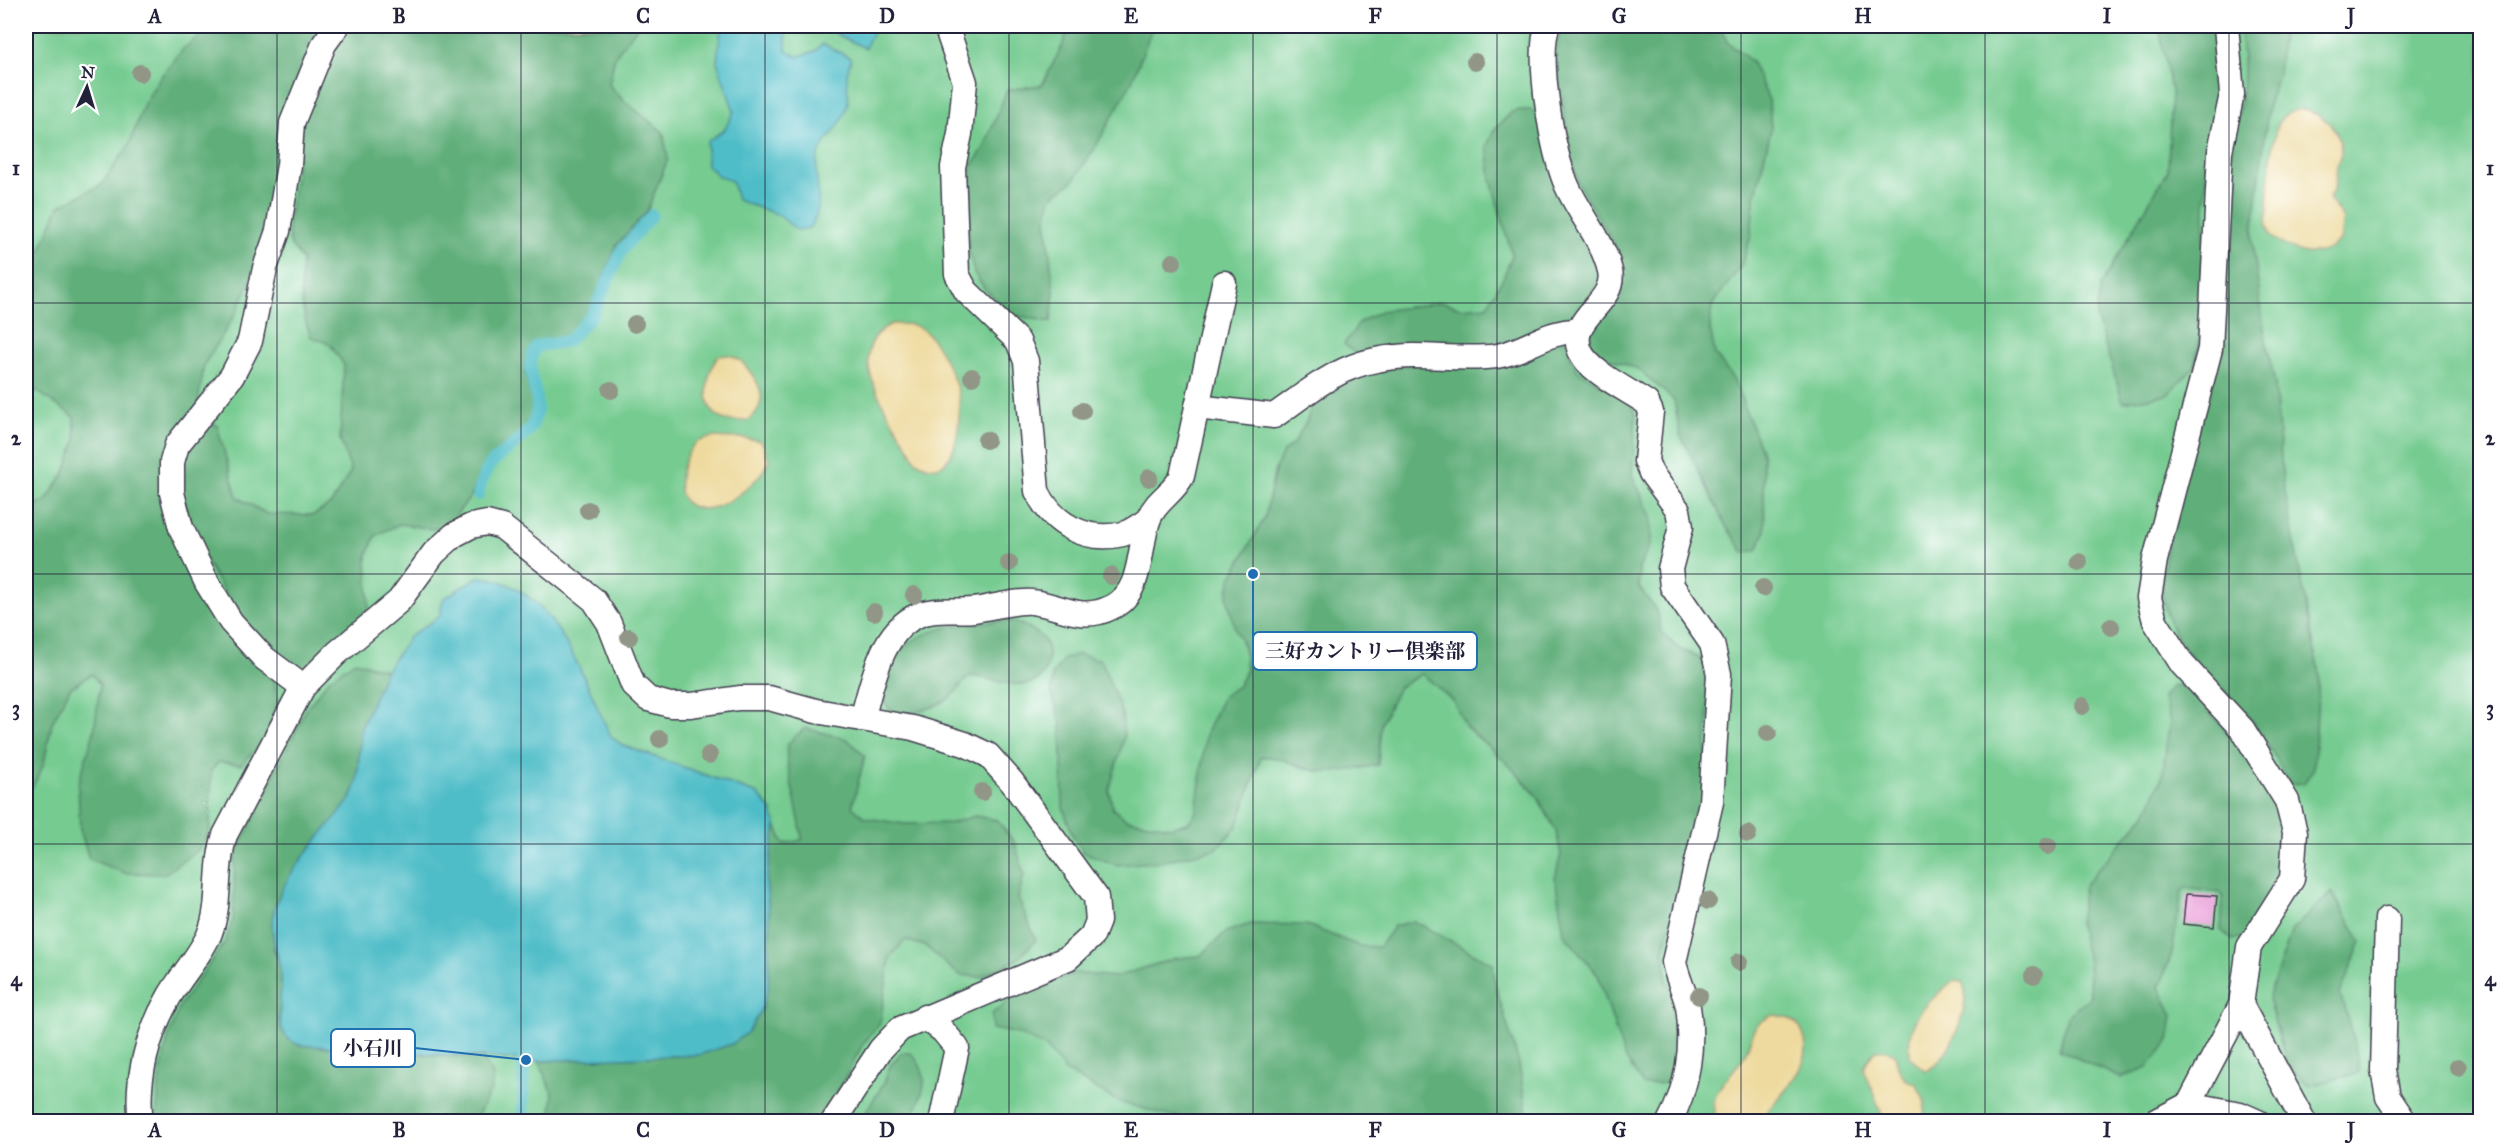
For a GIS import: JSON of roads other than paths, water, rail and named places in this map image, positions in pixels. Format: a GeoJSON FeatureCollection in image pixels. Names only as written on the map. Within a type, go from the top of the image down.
{"type":"FeatureCollection","features":[{"type":"Feature","properties":{"kind":"lane"},"geometry":{"type":"LineString","coordinates":[[303,687],[264,658],[231,622],[207,583],[181,528],[172,493],[172,462],[177,445],[232,376],[250,342],[265,268],[278,231],[289,165],[292,123],[324,44],[337,26]]}},
{"type":"Feature","properties":{"kind":"lane"},"geometry":{"type":"LineString","coordinates":[[946,26],[965,82],[960,134],[953,167],[957,274],[966,291],[1018,340],[1026,362],[1036,491],[1043,505],[1061,524],[1087,534],[1104,536],[1124,534],[1148,520]]}},
{"type":"Feature","properties":{"kind":"lane"},"geometry":{"type":"LineString","coordinates":[[1546,26],[1542,61],[1557,153],[1567,186],[1605,254],[1611,274],[1608,292],[1597,307],[1584,318],[1579,331],[1578,347],[1585,362],[1647,403],[1651,412],[1647,462],[1651,473],[1678,510],[1681,527],[1670,569],[1672,586],[1712,644],[1719,674],[1711,802],[1674,962],[1677,979],[1687,1006],[1690,1036],[1687,1079],[1680,1103],[1669,1122]]}},
{"type":"Feature","properties":{"kind":"lane"},"geometry":{"type":"LineString","coordinates":[[2155,1122],[2189,1104],[2241,1005],[2248,947],[2292,879],[2295,832],[2287,801],[2249,739],[2182,664],[2155,621],[2149,598],[2155,560],[2210,350],[2220,151],[2232,94],[2226,26]]}},
{"type":"Feature","properties":{"kind":"lane"},"geometry":{"type":"LineString","coordinates":[[862,719],[884,649],[903,627],[922,614],[948,609],[988,608],[1016,602],[1033,602],[1071,613],[1091,613],[1113,607],[1127,593],[1142,558],[1148,520],[1155,506],[1176,489],[1182,476],[1224,283]]}},
{"type":"Feature","properties":{"kind":"lane"},"geometry":{"type":"LineString","coordinates":[[1197,407],[1274,416],[1346,367],[1366,360],[1410,356],[1496,356],[1561,330],[1579,331]]}},
{"type":"Feature","properties":{"kind":"lane"},"geometry":{"type":"LineString","coordinates":[[141,1122],[142,1069],[152,1036],[168,999],[208,936],[214,916],[218,855],[225,836],[303,687],[331,658],[399,601],[434,552],[471,526],[486,523],[502,527],[594,600],[609,623],[633,685],[648,699],[670,705],[691,705],[739,698],[769,698],[816,711],[914,728],[965,744],[988,755],[1012,782],[1096,897],[1099,907],[1098,921],[1092,936],[1068,958],[900,1029],[881,1049],[833,1122]]}},
{"type":"Feature","properties":{"kind":"lane"},"geometry":{"type":"LineString","coordinates":[[2387,919],[2383,1070],[2388,1097],[2405,1122]]}},
{"type":"Feature","properties":{"kind":"lane"},"geometry":{"type":"LineString","coordinates":[[2241,1005],[2304,1122]]}},
{"type":"Feature","properties":{"kind":"lane"},"geometry":{"type":"LineString","coordinates":[[925,1017],[943,1030],[957,1048],[941,1122]]}},
{"type":"Feature","properties":{"kind":"lane"},"geometry":{"type":"LineString","coordinates":[[2189,1104],[2240,1114],[2258,1122]]}},
{"type":"Feature","properties":{"kind":"water"},"geometry":{"type":"Polygon","coordinates":[[[721,26],[786,26],[786,50],[797,57],[815,51],[823,44],[851,58],[847,74],[846,110],[818,156],[816,165],[817,210],[815,219],[809,228],[797,230],[777,214],[737,200],[732,181],[718,176],[707,165],[707,142],[725,129],[734,111],[717,62],[721,26]]]}},
{"type":"Feature","properties":{"kind":"water"},"geometry":{"type":"Polygon","coordinates":[[[838,26],[876,26],[865,48],[836,34],[838,26]]]}},
{"type":"Feature","properties":{"kind":"water"},"geometry":{"type":"Polygon","coordinates":[[[478,577],[505,583],[527,596],[546,614],[563,637],[611,736],[622,745],[758,794],[772,811],[776,825],[766,882],[770,926],[768,989],[762,1008],[748,1032],[732,1044],[699,1055],[539,1061],[299,1045],[285,1035],[279,1012],[280,970],[272,931],[275,907],[282,890],[303,857],[352,797],[357,781],[361,728],[386,670],[410,636],[440,616],[443,599],[478,577]]]}},
{"type":"Feature","properties":{"kind":"waterway"},"geometry":{"type":"LineString","coordinates":[[478,495],[484,475],[490,465],[523,436],[533,423],[537,405],[531,363],[537,346],[568,341],[592,315],[622,250],[652,215]]}},
{"type":"Feature","properties":{"kind":"waterway"},"geometry":{"type":"LineString","coordinates":[[523,1122],[524,1044]]}},
{"type":"Feature","properties":{"kind":"place","name":"三好カントリー倶楽部"},"geometry":{"type":"Point","coordinates":[1253,574]}},
{"type":"Feature","properties":{"kind":"place","name":"小石川"},"geometry":{"type":"Point","coordinates":[526,1060]}}]}
